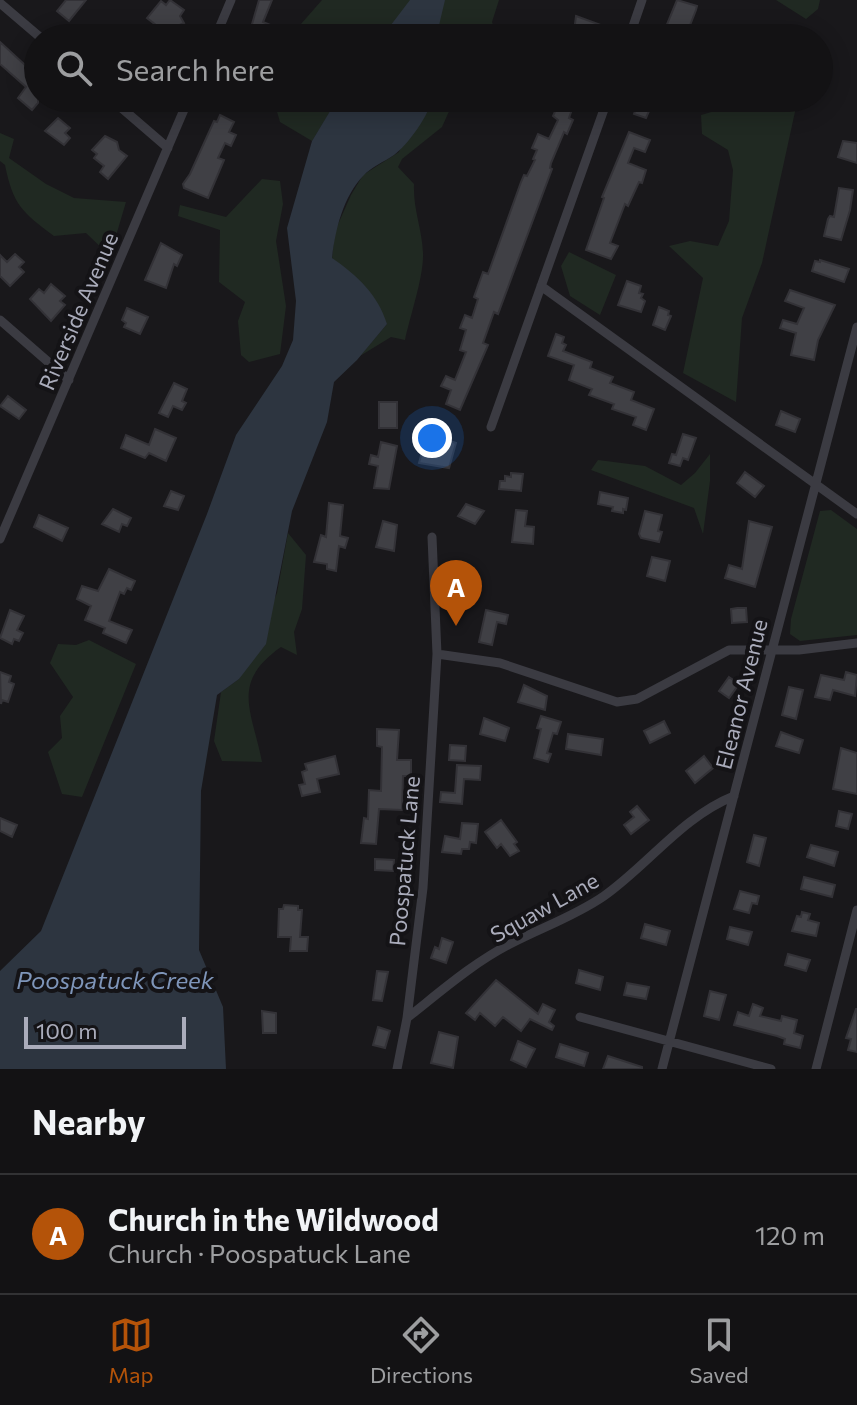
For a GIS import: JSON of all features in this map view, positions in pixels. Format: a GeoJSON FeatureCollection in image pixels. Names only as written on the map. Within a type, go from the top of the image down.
{"type":"FeatureCollection","features":[{"type":"Feature","properties":{"kind":"street"},"geometry":{"type":"LineString","coordinates":[[221,24],[231,0]]}},
{"type":"Feature","properties":{"kind":"street"},"geometry":{"type":"LineString","coordinates":[[634,24],[642,0]]}},
{"type":"Feature","properties":{"kind":"street"},"geometry":{"type":"LineString","coordinates":[[0,3],[25,24]]}},
{"type":"Feature","properties":{"kind":"street"},"geometry":{"type":"LineString","coordinates":[[126,112],[168,148]]}},
{"type":"Feature","properties":{"kind":"street","name":"Riverside Avenue"},"geometry":{"type":"LineString","coordinates":[[0,539],[183,112]]}},
{"type":"Feature","properties":{"kind":"street"},"geometry":{"type":"LineString","coordinates":[[491,427],[603,112]]}},
{"type":"Feature","properties":{"kind":"street"},"geometry":{"type":"LineString","coordinates":[[541,286],[857,514]]}},
{"type":"Feature","properties":{"kind":"street"},"geometry":{"type":"LineString","coordinates":[[0,320],[69,380]]}},
{"type":"Feature","properties":{"kind":"street","name":"Eleanor Avenue"},"geometry":{"type":"LineString","coordinates":[[662,1069],[857,327]]}},
{"type":"Feature","properties":{"kind":"street","name":"Poospatuck Lane"},"geometry":{"type":"LineString","coordinates":[[397,1069],[407,1018],[423,888],[437,654],[432,537]]}},
{"type":"Feature","properties":{"kind":"street"},"geometry":{"type":"LineString","coordinates":[[437,654],[500,663],[617,702],[637,699],[729,650],[799,650],[857,643]]}},
{"type":"Feature","properties":{"kind":"street","name":"Squaw Lane"},"geometry":{"type":"LineString","coordinates":[[407,1018],[464,974],[510,944],[585,909],[623,882],[699,813],[734,796]]}},
{"type":"Feature","properties":{"kind":"street"},"geometry":{"type":"LineString","coordinates":[[816,1069],[857,910]]}},
{"type":"Feature","properties":{"kind":"street"},"geometry":{"type":"LineString","coordinates":[[580,1017],[771,1069]]}},
{"type":"Feature","properties":{"kind":"shaded area"},"geometry":{"type":"Polygon","coordinates":[[[322,0],[499,0],[493,24],[301,24],[322,0]]]}},
{"type":"Feature","properties":{"kind":"shaded area"},"geometry":{"type":"Polygon","coordinates":[[[776,0],[820,0],[818,9],[806,19],[776,0]]]}},
{"type":"Feature","properties":{"kind":"shaded area"},"geometry":{"type":"Polygon","coordinates":[[[277,112],[330,112],[312,141],[280,122],[277,112]]]}},
{"type":"Feature","properties":{"kind":"shaded area"},"geometry":{"type":"Polygon","coordinates":[[[414,112],[449,112],[442,127],[402,159],[398,167],[414,184],[423,253],[405,340],[391,337],[360,356],[387,324],[332,258],[335,231],[363,175],[399,152],[414,112]]]}},
{"type":"Feature","properties":{"kind":"shaded area"},"geometry":{"type":"Polygon","coordinates":[[[711,112],[795,112],[762,263],[742,318],[736,402],[683,373],[703,278],[669,246],[690,241],[718,246],[729,221],[733,170],[728,150],[702,134],[701,115],[711,112]]]}},
{"type":"Feature","properties":{"kind":"shaded area"},"geometry":{"type":"Polygon","coordinates":[[[0,133],[14,139],[9,158],[46,184],[74,198],[126,202],[110,256],[86,233],[54,236],[27,214],[16,199],[5,165],[0,161],[0,133]]]}},
{"type":"Feature","properties":{"kind":"shaded area"},"geometry":{"type":"Polygon","coordinates":[[[262,179],[280,181],[283,204],[276,241],[286,306],[280,354],[249,362],[241,355],[238,321],[245,302],[219,282],[220,230],[178,216],[180,205],[226,217],[262,179]]]}},
{"type":"Feature","properties":{"kind":"shaded area"},"geometry":{"type":"Polygon","coordinates":[[[569,252],[616,275],[600,315],[570,296],[561,266],[569,252]]]}},
{"type":"Feature","properties":{"kind":"shaded area"},"geometry":{"type":"Polygon","coordinates":[[[710,454],[703,534],[694,508],[591,470],[598,460],[645,466],[681,485],[710,454]]]}},
{"type":"Feature","properties":{"kind":"shaded area"},"geometry":{"type":"Polygon","coordinates":[[[831,510],[857,529],[857,635],[800,641],[790,634],[791,619],[820,511],[831,510]]]}},
{"type":"Feature","properties":{"kind":"shaded area"},"geometry":{"type":"Polygon","coordinates":[[[288,533],[306,555],[302,609],[294,632],[297,655],[281,647],[265,660],[250,685],[250,712],[262,762],[222,761],[214,741],[221,692],[239,679],[277,593],[288,533]]]}},
{"type":"Feature","properties":{"kind":"shaded area"},"geometry":{"type":"Polygon","coordinates":[[[89,640],[136,664],[82,797],[62,794],[48,752],[62,738],[60,716],[73,697],[50,663],[58,644],[76,645],[89,640]]]}},
{"type":"Feature","properties":{"kind":"water"},"geometry":{"type":"Polygon","coordinates":[[[410,0],[445,0],[439,24],[392,24],[410,0]]]}},
{"type":"Feature","properties":{"kind":"water","name":"Poospatuck Creek"},"geometry":{"type":"Polygon","coordinates":[[[330,112],[427,112],[399,151],[374,167],[356,184],[341,215],[332,258],[366,286],[387,324],[334,382],[327,422],[292,511],[266,644],[239,679],[217,695],[201,791],[199,950],[223,1007],[226,1069],[0,1069],[0,971],[41,931],[236,435],[282,366],[293,340],[296,301],[287,228],[312,141],[330,112]]]}},
{"type":"Feature","properties":{"kind":"building"},"geometry":{"type":"Polygon","coordinates":[[[66,0],[86,0],[69,21],[57,11],[66,0]]]}},
{"type":"Feature","properties":{"kind":"building"},"geometry":{"type":"Polygon","coordinates":[[[170,0],[184,10],[180,16],[184,23],[155,24],[147,18],[161,1],[166,5],[170,0]]]}},
{"type":"Feature","properties":{"kind":"building"},"geometry":{"type":"Polygon","coordinates":[[[259,0],[272,0],[263,22],[268,24],[252,24],[259,0]]]}},
{"type":"Feature","properties":{"kind":"building"},"geometry":{"type":"Polygon","coordinates":[[[677,0],[697,6],[690,24],[667,24],[677,0]]]}},
{"type":"Feature","properties":{"kind":"building"},"geometry":{"type":"Polygon","coordinates":[[[576,16],[598,24],[575,24],[576,16]]]}},
{"type":"Feature","properties":{"kind":"building"},"geometry":{"type":"Polygon","coordinates":[[[0,42],[24,64],[24,85],[0,64],[0,42]]]}},
{"type":"Feature","properties":{"kind":"building"},"geometry":{"type":"Polygon","coordinates":[[[24,90],[24,103],[18,98],[24,90]]]}},
{"type":"Feature","properties":{"kind":"building"},"geometry":{"type":"Polygon","coordinates":[[[555,112],[571,112],[569,118],[573,120],[567,134],[564,132],[551,163],[552,169],[498,314],[494,312],[483,343],[488,345],[460,410],[446,404],[451,390],[441,386],[446,376],[455,380],[466,352],[460,350],[466,330],[460,328],[465,315],[472,318],[478,299],[474,297],[483,272],[488,274],[521,182],[535,160],[537,150],[532,148],[538,134],[549,139],[558,120],[553,116],[555,112]]]}},
{"type":"Feature","properties":{"kind":"building"},"geometry":{"type":"Polygon","coordinates":[[[635,112],[649,112],[646,118],[635,112]]]}},
{"type":"Feature","properties":{"kind":"building"},"geometry":{"type":"Polygon","coordinates":[[[220,115],[234,122],[229,132],[236,135],[231,146],[225,143],[218,158],[224,160],[208,198],[184,188],[183,184],[214,121],[217,122],[220,115]]]}},
{"type":"Feature","properties":{"kind":"building"},"geometry":{"type":"Polygon","coordinates":[[[58,118],[70,128],[65,133],[70,138],[64,145],[45,131],[58,118]]]}},
{"type":"Feature","properties":{"kind":"building"},"geometry":{"type":"Polygon","coordinates":[[[629,132],[650,140],[645,152],[634,148],[628,163],[646,170],[628,206],[625,204],[610,243],[618,246],[611,259],[586,250],[602,197],[629,132]]]}},
{"type":"Feature","properties":{"kind":"building"},"geometry":{"type":"Polygon","coordinates":[[[105,136],[117,142],[119,150],[127,156],[108,179],[100,172],[104,166],[94,158],[97,154],[92,150],[105,136]]]}},
{"type":"Feature","properties":{"kind":"building"},"geometry":{"type":"Polygon","coordinates":[[[843,141],[857,143],[857,163],[838,157],[843,141]]]}},
{"type":"Feature","properties":{"kind":"building"},"geometry":{"type":"Polygon","coordinates":[[[839,188],[853,190],[841,240],[824,236],[828,219],[834,217],[839,188]]]}},
{"type":"Feature","properties":{"kind":"building"},"geometry":{"type":"Polygon","coordinates":[[[161,243],[182,255],[177,266],[174,264],[166,288],[145,280],[161,243]]]}},
{"type":"Feature","properties":{"kind":"building"},"geometry":{"type":"Polygon","coordinates":[[[15,254],[24,262],[19,267],[24,272],[10,286],[0,276],[0,255],[7,262],[15,254]]]}},
{"type":"Feature","properties":{"kind":"building"},"geometry":{"type":"Polygon","coordinates":[[[815,261],[849,269],[844,282],[812,271],[815,261]]]}},
{"type":"Feature","properties":{"kind":"building"},"geometry":{"type":"Polygon","coordinates":[[[627,281],[641,286],[639,293],[643,294],[641,298],[645,301],[641,312],[618,305],[627,281]]]}},
{"type":"Feature","properties":{"kind":"building"},"geometry":{"type":"Polygon","coordinates":[[[51,284],[65,296],[60,301],[65,305],[51,321],[30,299],[39,289],[44,293],[51,284]]]}},
{"type":"Feature","properties":{"kind":"building"},"geometry":{"type":"Polygon","coordinates":[[[790,290],[835,305],[818,340],[814,360],[791,355],[796,333],[780,328],[783,320],[797,324],[804,308],[785,301],[790,290]]]}},
{"type":"Feature","properties":{"kind":"building"},"geometry":{"type":"Polygon","coordinates":[[[659,307],[669,311],[668,315],[671,316],[665,330],[653,325],[659,307]]]}},
{"type":"Feature","properties":{"kind":"building"},"geometry":{"type":"Polygon","coordinates":[[[127,308],[148,317],[140,334],[124,327],[126,323],[122,320],[127,308]]]}},
{"type":"Feature","properties":{"kind":"building"},"geometry":{"type":"Polygon","coordinates":[[[556,334],[564,337],[562,343],[566,345],[563,351],[592,362],[590,368],[613,377],[610,383],[634,392],[631,400],[654,409],[646,430],[633,425],[636,417],[612,409],[614,404],[589,395],[592,389],[569,380],[574,365],[548,356],[556,334]]]}},
{"type":"Feature","properties":{"kind":"building"},"geometry":{"type":"Polygon","coordinates":[[[174,383],[187,389],[182,401],[186,403],[182,410],[173,406],[168,417],[159,413],[174,383]]]}},
{"type":"Feature","properties":{"kind":"building"},"geometry":{"type":"Polygon","coordinates":[[[8,396],[26,410],[19,419],[0,406],[8,396]]]}},
{"type":"Feature","properties":{"kind":"building"},"geometry":{"type":"Polygon","coordinates":[[[379,402],[397,402],[397,428],[379,428],[379,402]]]}},
{"type":"Feature","properties":{"kind":"building"},"geometry":{"type":"Polygon","coordinates":[[[781,411],[800,419],[795,432],[776,425],[781,411]]]}},
{"type":"Feature","properties":{"kind":"building"},"geometry":{"type":"Polygon","coordinates":[[[155,429],[176,438],[166,461],[149,453],[145,458],[121,448],[126,435],[149,445],[155,429]]]}},
{"type":"Feature","properties":{"kind":"building"},"geometry":{"type":"Polygon","coordinates":[[[683,434],[696,438],[688,460],[683,458],[680,466],[669,463],[672,454],[676,455],[683,434]]]}},
{"type":"Feature","properties":{"kind":"building"},"geometry":{"type":"Polygon","coordinates":[[[438,437],[456,443],[449,468],[419,463],[425,441],[436,444],[438,437]]]}},
{"type":"Feature","properties":{"kind":"building"},"geometry":{"type":"Polygon","coordinates":[[[381,442],[397,446],[389,489],[374,488],[378,466],[369,464],[371,455],[378,457],[381,442]]]}},
{"type":"Feature","properties":{"kind":"building"},"geometry":{"type":"Polygon","coordinates":[[[745,472],[764,486],[755,497],[737,483],[745,472]]]}},
{"type":"Feature","properties":{"kind":"building"},"geometry":{"type":"Polygon","coordinates":[[[511,473],[523,474],[521,491],[499,489],[500,481],[505,481],[505,476],[511,477],[511,473]]]}},
{"type":"Feature","properties":{"kind":"building"},"geometry":{"type":"Polygon","coordinates":[[[171,491],[184,496],[178,510],[164,506],[171,491]]]}},
{"type":"Feature","properties":{"kind":"building"},"geometry":{"type":"Polygon","coordinates":[[[600,492],[628,498],[626,510],[623,509],[623,513],[612,511],[613,507],[598,504],[600,492]]]}},
{"type":"Feature","properties":{"kind":"building"},"geometry":{"type":"Polygon","coordinates":[[[329,503],[343,505],[340,536],[348,538],[345,548],[339,546],[336,571],[327,569],[327,564],[314,562],[321,535],[326,537],[329,503]]]}},
{"type":"Feature","properties":{"kind":"building"},"geometry":{"type":"Polygon","coordinates":[[[466,504],[484,511],[475,524],[458,516],[466,504]]]}},
{"type":"Feature","properties":{"kind":"building"},"geometry":{"type":"Polygon","coordinates":[[[113,509],[131,518],[127,526],[122,524],[119,532],[102,524],[113,509]]]}},
{"type":"Feature","properties":{"kind":"building"},"geometry":{"type":"Polygon","coordinates":[[[516,510],[527,511],[525,526],[534,527],[533,544],[512,542],[516,510]]]}},
{"type":"Feature","properties":{"kind":"building"},"geometry":{"type":"Polygon","coordinates":[[[645,511],[662,515],[659,542],[641,538],[639,534],[645,511]]]}},
{"type":"Feature","properties":{"kind":"building"},"geometry":{"type":"Polygon","coordinates":[[[39,515],[68,528],[62,541],[34,527],[39,515]]]}},
{"type":"Feature","properties":{"kind":"building"},"geometry":{"type":"Polygon","coordinates":[[[383,521],[397,525],[394,551],[376,547],[383,521]]]}},
{"type":"Feature","properties":{"kind":"building"},"geometry":{"type":"Polygon","coordinates":[[[749,521],[772,527],[755,587],[725,578],[729,565],[742,569],[749,521]]]}},
{"type":"Feature","properties":{"kind":"building"},"geometry":{"type":"Polygon","coordinates":[[[652,557],[670,561],[665,581],[647,576],[652,557]]]}},
{"type":"Feature","properties":{"kind":"building"},"geometry":{"type":"Polygon","coordinates":[[[109,569],[135,581],[131,590],[127,588],[124,594],[120,592],[109,621],[132,630],[126,643],[103,633],[105,628],[85,620],[91,606],[77,599],[82,586],[98,591],[109,569]]]}},
{"type":"Feature","properties":{"kind":"building"},"geometry":{"type":"Polygon","coordinates":[[[746,608],[747,622],[732,623],[731,609],[746,608]]]}},
{"type":"Feature","properties":{"kind":"building"},"geometry":{"type":"Polygon","coordinates":[[[10,610],[24,616],[17,630],[23,633],[19,641],[14,639],[12,644],[0,638],[10,610]]]}},
{"type":"Feature","properties":{"kind":"building"},"geometry":{"type":"Polygon","coordinates":[[[486,610],[508,615],[506,624],[497,622],[492,645],[479,642],[486,610]]]}},
{"type":"Feature","properties":{"kind":"building"},"geometry":{"type":"Polygon","coordinates":[[[0,672],[11,676],[9,682],[14,684],[8,702],[2,700],[1,704],[0,672]]]}},
{"type":"Feature","properties":{"kind":"building"},"geometry":{"type":"Polygon","coordinates":[[[846,672],[857,675],[855,696],[833,690],[830,700],[815,697],[821,675],[844,680],[846,672]]]}},
{"type":"Feature","properties":{"kind":"building"},"geometry":{"type":"Polygon","coordinates":[[[729,677],[739,684],[729,698],[719,691],[729,677]]]}},
{"type":"Feature","properties":{"kind":"building"},"geometry":{"type":"Polygon","coordinates":[[[524,685],[547,696],[545,710],[518,702],[524,685]]]}},
{"type":"Feature","properties":{"kind":"building"},"geometry":{"type":"Polygon","coordinates":[[[789,687],[803,690],[796,719],[782,715],[789,687]]]}},
{"type":"Feature","properties":{"kind":"building"},"geometry":{"type":"Polygon","coordinates":[[[541,716],[561,722],[557,734],[553,733],[547,753],[551,754],[548,762],[534,758],[541,716]]]}},
{"type":"Feature","properties":{"kind":"building"},"geometry":{"type":"Polygon","coordinates":[[[484,718],[509,728],[505,741],[480,734],[484,718]]]}},
{"type":"Feature","properties":{"kind":"building"},"geometry":{"type":"Polygon","coordinates":[[[664,721],[670,733],[650,743],[644,731],[664,721]]]}},
{"type":"Feature","properties":{"kind":"building"},"geometry":{"type":"Polygon","coordinates":[[[377,729],[399,730],[397,760],[411,760],[411,776],[403,776],[402,810],[379,809],[376,844],[361,843],[364,818],[368,819],[369,790],[381,791],[382,747],[377,746],[377,729]]]}},
{"type":"Feature","properties":{"kind":"building"},"geometry":{"type":"Polygon","coordinates":[[[781,732],[803,740],[799,753],[776,746],[781,732]]]}},
{"type":"Feature","properties":{"kind":"building"},"geometry":{"type":"Polygon","coordinates":[[[568,734],[603,739],[601,755],[566,749],[568,734]]]}},
{"type":"Feature","properties":{"kind":"building"},"geometry":{"type":"Polygon","coordinates":[[[450,745],[466,746],[465,761],[449,760],[450,745]]]}},
{"type":"Feature","properties":{"kind":"building"},"geometry":{"type":"Polygon","coordinates":[[[841,748],[857,753],[857,794],[833,789],[841,748]]]}},
{"type":"Feature","properties":{"kind":"building"},"geometry":{"type":"Polygon","coordinates":[[[335,756],[339,774],[317,779],[320,792],[302,796],[299,785],[305,784],[302,772],[307,770],[305,764],[335,756]]]}},
{"type":"Feature","properties":{"kind":"building"},"geometry":{"type":"Polygon","coordinates":[[[704,756],[713,768],[695,783],[686,771],[704,756]]]}},
{"type":"Feature","properties":{"kind":"building"},"geometry":{"type":"Polygon","coordinates":[[[457,765],[481,766],[480,780],[464,779],[462,804],[440,802],[441,792],[455,793],[457,765]]]}},
{"type":"Feature","properties":{"kind":"building"},"geometry":{"type":"Polygon","coordinates":[[[637,806],[649,820],[631,834],[624,825],[634,817],[630,812],[637,806]]]}},
{"type":"Feature","properties":{"kind":"building"},"geometry":{"type":"Polygon","coordinates":[[[839,811],[852,814],[848,829],[836,826],[839,811]]]}},
{"type":"Feature","properties":{"kind":"building"},"geometry":{"type":"Polygon","coordinates":[[[0,818],[17,825],[12,837],[0,831],[0,818]]]}},
{"type":"Feature","properties":{"kind":"building"},"geometry":{"type":"Polygon","coordinates":[[[501,820],[517,842],[514,844],[519,851],[510,856],[501,844],[497,848],[485,832],[501,820]]]}},
{"type":"Feature","properties":{"kind":"building"},"geometry":{"type":"Polygon","coordinates":[[[462,823],[478,824],[476,843],[470,842],[469,849],[462,849],[461,854],[442,852],[445,836],[460,839],[462,823]]]}},
{"type":"Feature","properties":{"kind":"building"},"geometry":{"type":"Polygon","coordinates":[[[754,835],[766,838],[759,866],[747,862],[754,835]]]}},
{"type":"Feature","properties":{"kind":"building"},"geometry":{"type":"Polygon","coordinates":[[[811,845],[838,852],[834,866],[807,857],[811,845]]]}},
{"type":"Feature","properties":{"kind":"building"},"geometry":{"type":"Polygon","coordinates":[[[375,859],[394,860],[393,871],[375,870],[375,859]]]}},
{"type":"Feature","properties":{"kind":"building"},"geometry":{"type":"Polygon","coordinates":[[[804,877],[835,885],[832,897],[801,889],[804,877]]]}},
{"type":"Feature","properties":{"kind":"building"},"geometry":{"type":"Polygon","coordinates":[[[740,891],[759,896],[757,904],[752,903],[749,913],[734,909],[740,891]]]}},
{"type":"Feature","properties":{"kind":"building"},"geometry":{"type":"Polygon","coordinates":[[[284,905],[298,906],[298,910],[302,910],[300,937],[308,937],[307,951],[290,951],[291,937],[278,937],[279,909],[283,909],[284,905]]]}},
{"type":"Feature","properties":{"kind":"building"},"geometry":{"type":"Polygon","coordinates":[[[802,912],[810,914],[808,920],[819,923],[816,936],[792,931],[797,916],[801,917],[802,912]]]}},
{"type":"Feature","properties":{"kind":"building"},"geometry":{"type":"Polygon","coordinates":[[[645,924],[670,931],[666,945],[641,938],[645,924]]]}},
{"type":"Feature","properties":{"kind":"building"},"geometry":{"type":"Polygon","coordinates":[[[730,927],[752,932],[748,945],[727,939],[730,927]]]}},
{"type":"Feature","properties":{"kind":"building"},"geometry":{"type":"Polygon","coordinates":[[[442,938],[453,942],[446,963],[431,958],[435,947],[439,949],[442,938]]]}},
{"type":"Feature","properties":{"kind":"building"},"geometry":{"type":"Polygon","coordinates":[[[788,954],[810,960],[806,971],[785,965],[788,954]]]}},
{"type":"Feature","properties":{"kind":"building"},"geometry":{"type":"Polygon","coordinates":[[[579,970],[603,977],[600,990],[576,983],[579,970]]]}},
{"type":"Feature","properties":{"kind":"building"},"geometry":{"type":"Polygon","coordinates":[[[377,971],[388,972],[382,1001],[373,1000],[377,971]]]}},
{"type":"Feature","properties":{"kind":"building"},"geometry":{"type":"Polygon","coordinates":[[[496,980],[538,1014],[543,1004],[555,1010],[549,1022],[554,1026],[552,1030],[530,1019],[521,1031],[503,1017],[495,1026],[480,1013],[475,1020],[466,1013],[496,980]]]}},
{"type":"Feature","properties":{"kind":"building"},"geometry":{"type":"Polygon","coordinates":[[[627,983],[649,987],[646,999],[624,995],[627,983]]]}},
{"type":"Feature","properties":{"kind":"building"},"geometry":{"type":"Polygon","coordinates":[[[710,991],[726,995],[719,1020],[704,1016],[710,991]]]}},
{"type":"Feature","properties":{"kind":"building"},"geometry":{"type":"Polygon","coordinates":[[[753,1004],[763,1008],[760,1016],[781,1021],[782,1016],[797,1020],[794,1033],[803,1036],[800,1048],[784,1044],[785,1039],[777,1036],[734,1025],[738,1012],[749,1016],[753,1004]]]}},
{"type":"Feature","properties":{"kind":"building"},"geometry":{"type":"Polygon","coordinates":[[[856,1009],[857,1052],[848,1050],[851,1039],[846,1038],[856,1009]]]}},
{"type":"Feature","properties":{"kind":"building"},"geometry":{"type":"Polygon","coordinates":[[[262,1011],[276,1013],[276,1033],[263,1033],[262,1011]]]}},
{"type":"Feature","properties":{"kind":"building"},"geometry":{"type":"Polygon","coordinates":[[[378,1027],[390,1031],[385,1048],[373,1045],[378,1027]]]}},
{"type":"Feature","properties":{"kind":"building"},"geometry":{"type":"Polygon","coordinates":[[[439,1032],[458,1037],[453,1068],[431,1063],[439,1032]]]}},
{"type":"Feature","properties":{"kind":"building"},"geometry":{"type":"Polygon","coordinates":[[[518,1041],[535,1049],[526,1067],[511,1060],[518,1041]]]}},
{"type":"Feature","properties":{"kind":"building"},"geometry":{"type":"Polygon","coordinates":[[[560,1044],[588,1053],[584,1066],[556,1057],[560,1044]]]}},
{"type":"Feature","properties":{"kind":"building"},"geometry":{"type":"Polygon","coordinates":[[[608,1056],[642,1067],[642,1069],[603,1069],[608,1056]]]}},
{"type":"Feature","properties":{"kind":"place","name":"Church in the Wildwood"},"geometry":{"type":"Point","coordinates":[456,626]}}]}
